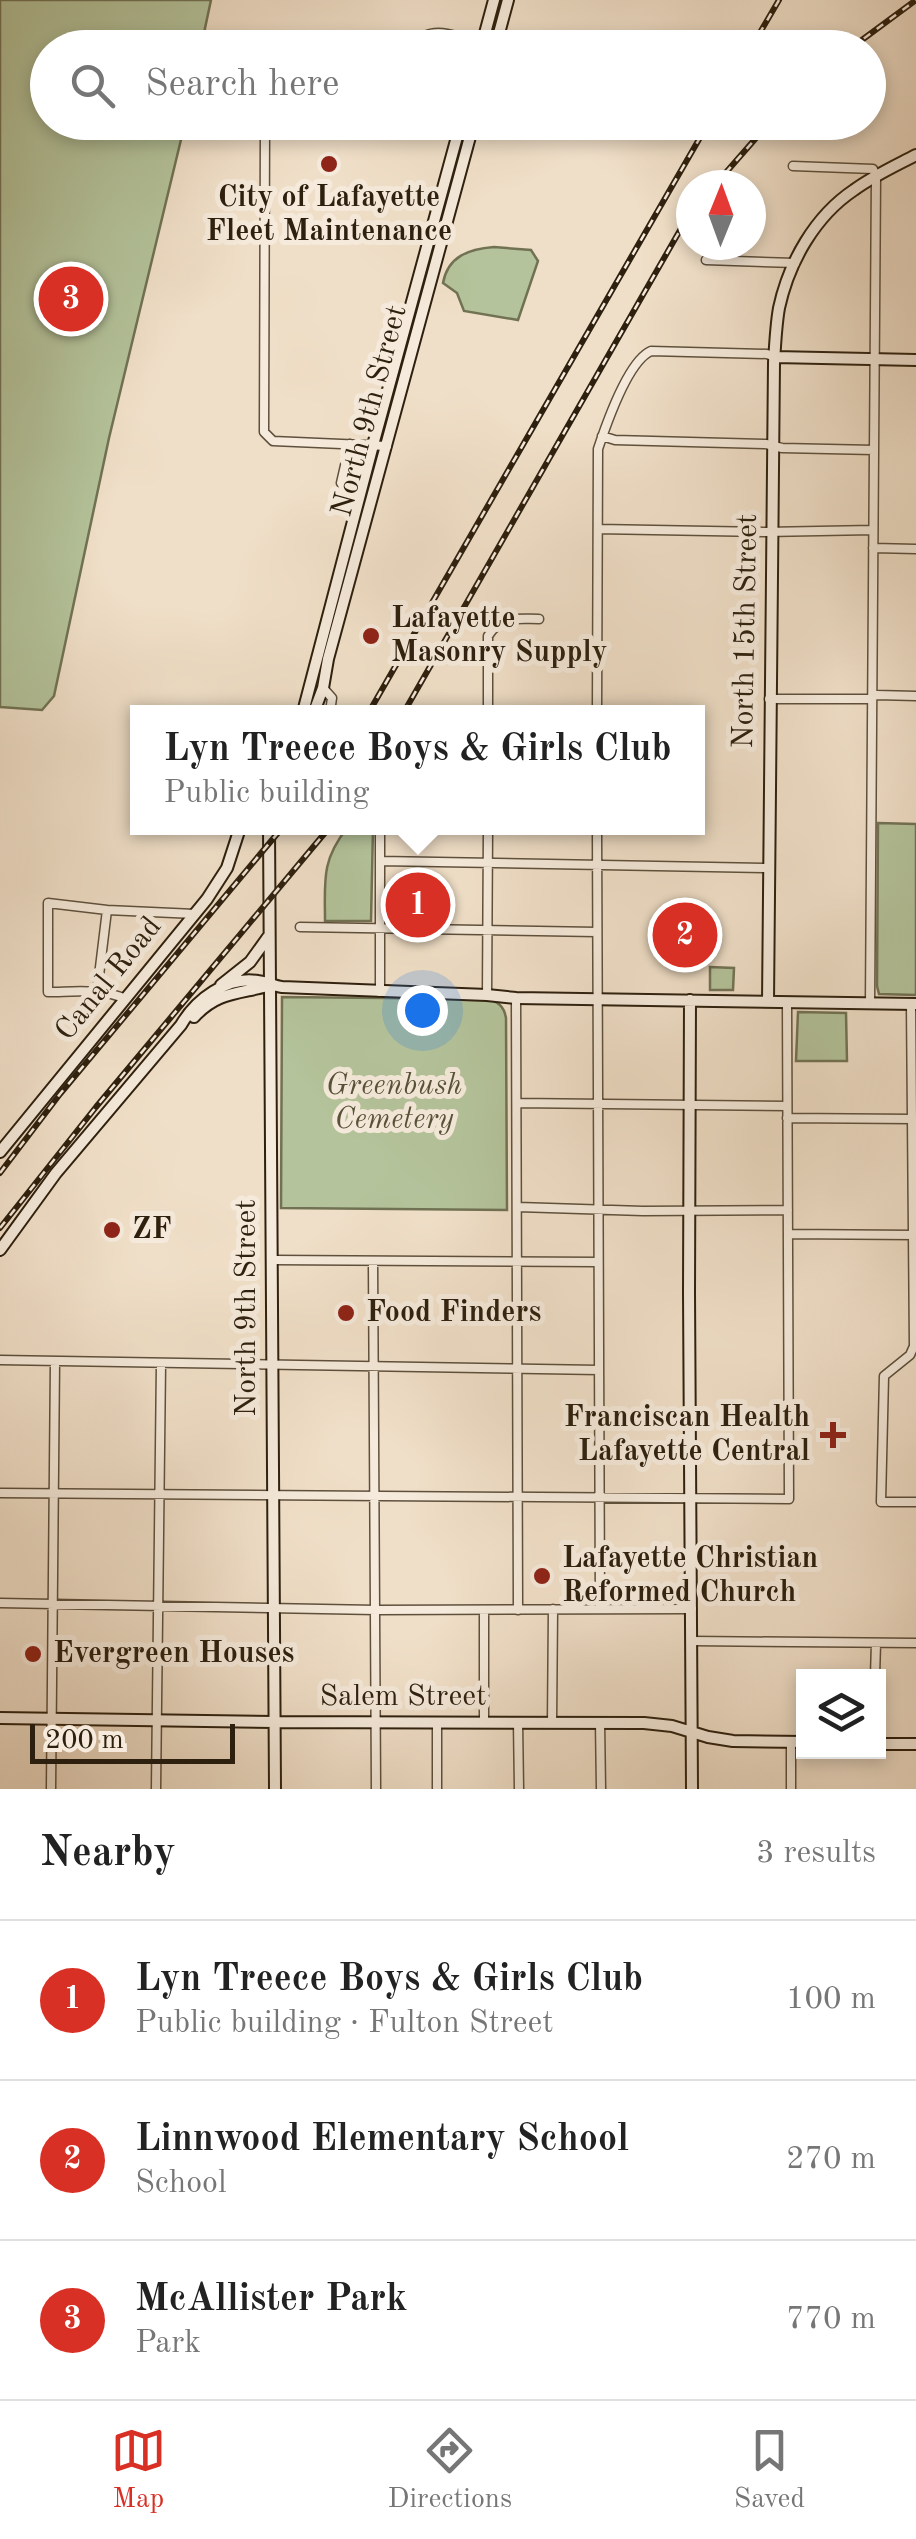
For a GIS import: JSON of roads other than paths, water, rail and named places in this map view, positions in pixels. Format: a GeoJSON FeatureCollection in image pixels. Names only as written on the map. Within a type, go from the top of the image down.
{"type":"FeatureCollection","features":[{"type":"Feature","properties":{"kind":"main road"},"geometry":{"type":"LineString","coordinates":[[486,30],[494,0]]}},
{"type":"Feature","properties":{"kind":"main road"},"geometry":{"type":"LineString","coordinates":[[500,30],[508,0]]}},
{"type":"Feature","properties":{"kind":"main road","name":"North 9th Street"},"geometry":{"type":"LineString","coordinates":[[306,705],[372,445],[457,140]]}},
{"type":"Feature","properties":{"kind":"main road","name":"North 9th Street"},"geometry":{"type":"LineString","coordinates":[[317,705],[469,140]]}},
{"type":"Feature","properties":{"kind":"main road","name":"North 15th Street"},"geometry":{"type":"LineString","coordinates":[[768,1002],[774,357],[779,308],[794,263],[828,212],[852,191],[916,155]]}},
{"type":"Feature","properties":{"kind":"main road"},"geometry":{"type":"LineString","coordinates":[[774,357],[916,360]]}},
{"type":"Feature","properties":{"kind":"main road","name":"Canal Road"},"geometry":{"type":"LineString","coordinates":[[0,1152],[195,914],[227,868],[238,835]]}},
{"type":"Feature","properties":{"kind":"main road","name":"North 9th Street"},"geometry":{"type":"LineString","coordinates":[[269,835],[275,1789]]}},
{"type":"Feature","properties":{"kind":"main road"},"geometry":{"type":"LineString","coordinates":[[0,1250],[56,1173],[198,1002],[250,962],[269,936]]}},
{"type":"Feature","properties":{"kind":"main road"},"geometry":{"type":"LineString","coordinates":[[214,990],[250,981],[269,985]]}},
{"type":"Feature","properties":{"kind":"main road"},"geometry":{"type":"LineString","coordinates":[[181,1025],[227,994],[269,985],[516,998],[914,1004]]}},
{"type":"Feature","properties":{"kind":"main road"},"geometry":{"type":"LineString","coordinates":[[690,1000],[692,1789]]}},
{"type":"Feature","properties":{"kind":"main road","name":"Salem Street"},"geometry":{"type":"LineString","coordinates":[[0,1718],[600,1722],[662,1724],[733,1741],[796,1742]]}},
{"type":"Feature","properties":{"kind":"main road"},"geometry":{"type":"LineString","coordinates":[[886,1744],[916,1744]]}},
{"type":"Feature","properties":{"kind":"street"},"geometry":{"type":"LineString","coordinates":[[265,140],[264,432],[273,441],[387,446]]}},
{"type":"Feature","properties":{"kind":"street"},"geometry":{"type":"LineString","coordinates":[[792,166],[873,169],[876,176],[870,1003]]}},
{"type":"Feature","properties":{"kind":"street"},"geometry":{"type":"LineString","coordinates":[[706,260],[794,263]]}},
{"type":"Feature","properties":{"kind":"street"},"geometry":{"type":"LineString","coordinates":[[597,705],[598,449],[622,391],[639,359],[659,350],[774,357]]}},
{"type":"Feature","properties":{"kind":"street"},"geometry":{"type":"LineString","coordinates":[[602,436],[615,440],[874,450]]}},
{"type":"Feature","properties":{"kind":"street"},"geometry":{"type":"LineString","coordinates":[[350,444],[341,483],[360,493]]}},
{"type":"Feature","properties":{"kind":"street"},"geometry":{"type":"LineString","coordinates":[[598,529],[873,530]]}},
{"type":"Feature","properties":{"kind":"street"},"geometry":{"type":"LineString","coordinates":[[873,548],[916,549]]}},
{"type":"Feature","properties":{"kind":"street"},"geometry":{"type":"LineString","coordinates":[[488,705],[488,636],[502,620],[540,619]]}},
{"type":"Feature","properties":{"kind":"street"},"geometry":{"type":"LineString","coordinates":[[323,688],[332,698],[331,705]]}},
{"type":"Feature","properties":{"kind":"street"},"geometry":{"type":"LineString","coordinates":[[770,699],[916,696]]}},
{"type":"Feature","properties":{"kind":"street"},"geometry":{"type":"LineString","coordinates":[[380,835],[380,992]]}},
{"type":"Feature","properties":{"kind":"street"},"geometry":{"type":"LineString","coordinates":[[488,835],[488,995]]}},
{"type":"Feature","properties":{"kind":"street"},"geometry":{"type":"LineString","coordinates":[[597,835],[600,1609]]}},
{"type":"Feature","properties":{"kind":"street"},"geometry":{"type":"LineString","coordinates":[[380,861],[768,868]]}},
{"type":"Feature","properties":{"kind":"street"},"geometry":{"type":"LineString","coordinates":[[125,999],[98,992],[48,992],[48,904],[195,914]]}},
{"type":"Feature","properties":{"kind":"street"},"geometry":{"type":"LineString","coordinates":[[98,992],[107,910]]}},
{"type":"Feature","properties":{"kind":"street"},"geometry":{"type":"LineString","coordinates":[[300,928],[597,932]]}},
{"type":"Feature","properties":{"kind":"street"},"geometry":{"type":"LineString","coordinates":[[516,998],[518,1610]]}},
{"type":"Feature","properties":{"kind":"street"},"geometry":{"type":"LineString","coordinates":[[0,1493],[789,1499],[787,1002]]}},
{"type":"Feature","properties":{"kind":"street"},"geometry":{"type":"LineString","coordinates":[[914,1004],[914,1350],[883,1379],[881,1502],[916,1502]]}},
{"type":"Feature","properties":{"kind":"street"},"geometry":{"type":"LineString","coordinates":[[517,1103],[787,1106]]}},
{"type":"Feature","properties":{"kind":"street"},"geometry":{"type":"LineString","coordinates":[[787,1118],[914,1119]]}},
{"type":"Feature","properties":{"kind":"street"},"geometry":{"type":"LineString","coordinates":[[518,1207],[788,1210]]}},
{"type":"Feature","properties":{"kind":"street"},"geometry":{"type":"LineString","coordinates":[[788,1234],[914,1235]]}},
{"type":"Feature","properties":{"kind":"street"},"geometry":{"type":"LineString","coordinates":[[272,1260],[598,1262]]}},
{"type":"Feature","properties":{"kind":"street"},"geometry":{"type":"LineString","coordinates":[[373,1262],[376,1789]]}},
{"type":"Feature","properties":{"kind":"street"},"geometry":{"type":"LineString","coordinates":[[0,1360],[598,1370]]}},
{"type":"Feature","properties":{"kind":"street"},"geometry":{"type":"LineString","coordinates":[[51,1789],[54,1361]]}},
{"type":"Feature","properties":{"kind":"street"},"geometry":{"type":"LineString","coordinates":[[156,1789],[162,1362]]}},
{"type":"Feature","properties":{"kind":"street"},"geometry":{"type":"LineString","coordinates":[[0,1603],[376,1610],[692,1609]]}},
{"type":"Feature","properties":{"kind":"street"},"geometry":{"type":"LineString","coordinates":[[552,1723],[553,1609]]}},
{"type":"Feature","properties":{"kind":"street"},"geometry":{"type":"LineString","coordinates":[[484,1610],[484,1723]]}},
{"type":"Feature","properties":{"kind":"street"},"geometry":{"type":"LineString","coordinates":[[692,1640],[916,1644]]}},
{"type":"Feature","properties":{"kind":"street"},"geometry":{"type":"LineString","coordinates":[[875,1669],[876,1643]]}},
{"type":"Feature","properties":{"kind":"street"},"geometry":{"type":"LineString","coordinates":[[437,1722],[437,1789]]}},
{"type":"Feature","properties":{"kind":"street"},"geometry":{"type":"LineString","coordinates":[[518,1722],[519,1789]]}},
{"type":"Feature","properties":{"kind":"street"},"geometry":{"type":"LineString","coordinates":[[600,1722],[600,1789]]}},
{"type":"Feature","properties":{"kind":"street"},"geometry":{"type":"LineString","coordinates":[[791,1789],[796,1750]]}},
{"type":"Feature","properties":{"kind":"railway"},"geometry":{"type":"LineString","coordinates":[[762,30],[779,0]]}},
{"type":"Feature","properties":{"kind":"railway"},"geometry":{"type":"LineString","coordinates":[[875,30],[916,0]]}},
{"type":"Feature","properties":{"kind":"railway"},"geometry":{"type":"LineString","coordinates":[[373,705],[699,140]]}},
{"type":"Feature","properties":{"kind":"railway"},"geometry":{"type":"LineString","coordinates":[[728,170],[754,140]]}},
{"type":"Feature","properties":{"kind":"railway"},"geometry":{"type":"LineString","coordinates":[[408,705],[676,237]]}},
{"type":"Feature","properties":{"kind":"railway"},"geometry":{"type":"LineString","coordinates":[[0,1173],[60,1094],[276,835]]}},
{"type":"Feature","properties":{"kind":"railway"},"geometry":{"type":"LineString","coordinates":[[0,1228],[323,835]]}},
{"type":"Feature","properties":{"kind":"place","name":"City of Lafayette Fleet Maintenance"},"geometry":{"type":"Point","coordinates":[329,164]}},
{"type":"Feature","properties":{"kind":"place","name":"McAllister Park"},"geometry":{"type":"Point","coordinates":[71,299]}},
{"type":"Feature","properties":{"kind":"place","name":"Lafayette Masonry Supply"},"geometry":{"type":"Point","coordinates":[371,636]}},
{"type":"Feature","properties":{"kind":"place","name":"Lyn Treece Boys & Girls Club"},"geometry":{"type":"Point","coordinates":[418,905]}},
{"type":"Feature","properties":{"kind":"place","name":"Linnwood Elementary School"},"geometry":{"type":"Point","coordinates":[685,935]}},
{"type":"Feature","properties":{"kind":"place","name":"ZF"},"geometry":{"type":"Point","coordinates":[112,1230]}},
{"type":"Feature","properties":{"kind":"place","name":"Food Finders"},"geometry":{"type":"Point","coordinates":[346,1313]}},
{"type":"Feature","properties":{"kind":"place","name":"Franciscan Health Lafayette Central"},"geometry":{"type":"Point","coordinates":[833,1435]}},
{"type":"Feature","properties":{"kind":"place","name":"Lafayette Christian Reformed Church"},"geometry":{"type":"Point","coordinates":[542,1576]}},
{"type":"Feature","properties":{"kind":"place","name":"Evergreen Houses"},"geometry":{"type":"Point","coordinates":[33,1654]}},
{"type":"Feature","properties":{"kind":"park label","name":"Greenbush Cemetery"},"geometry":{"type":"Point","coordinates":[394,1103]}}]}
